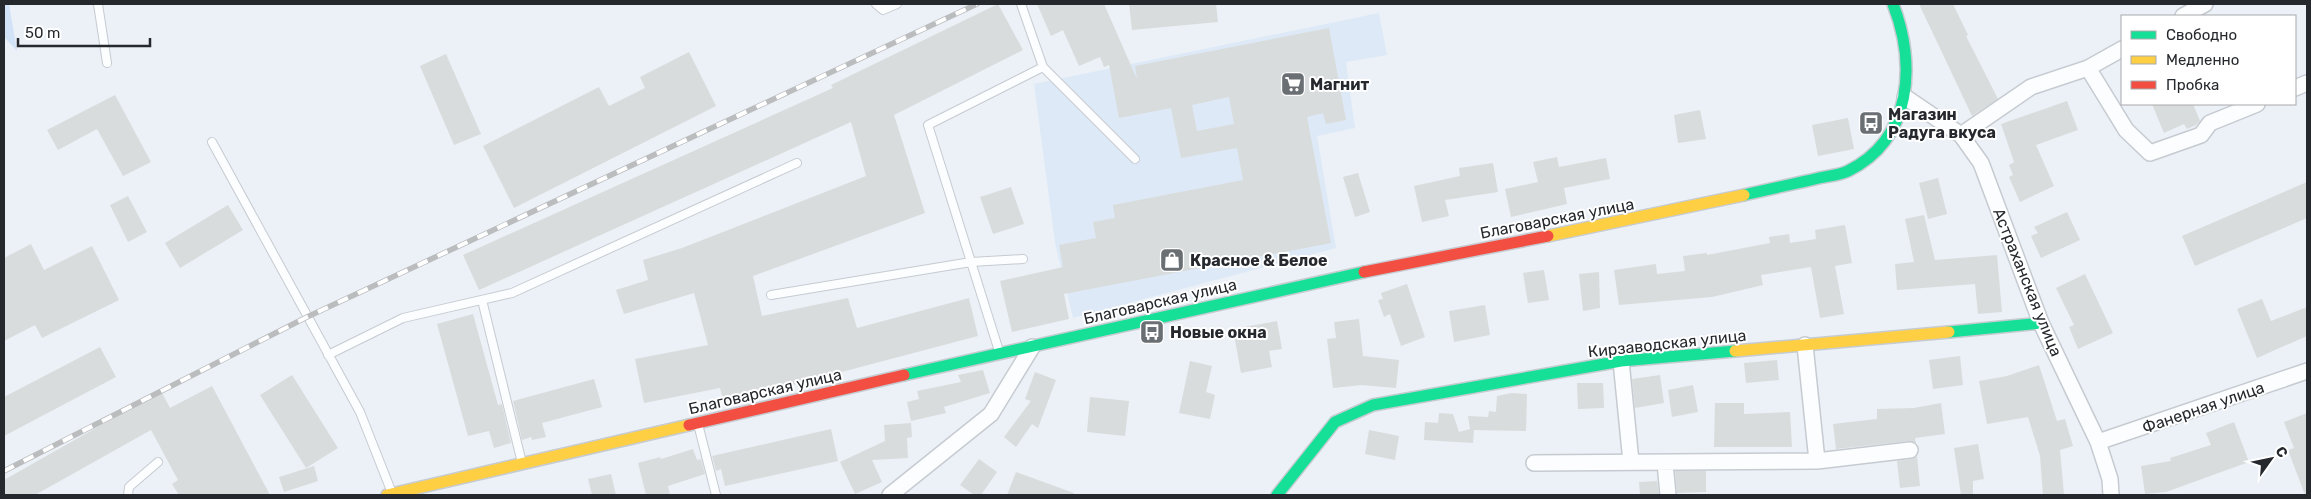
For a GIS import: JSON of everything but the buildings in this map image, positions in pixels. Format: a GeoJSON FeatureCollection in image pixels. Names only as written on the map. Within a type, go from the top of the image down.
{"type":"FeatureCollection","features":[{"type":"Feature","properties":{"kind":"street","name":"Благоварская улица"},"geometry":{"type":"LineString","coordinates":[[390,495],[1000,353],[1382,268],[1623,222],[1847,172],[1872,155],[1892,130],[1905,97],[1909,58],[1899,17],[1893,4]]}},
{"type":"Feature","properties":{"kind":"street"},"geometry":{"type":"LineString","coordinates":[[2184,15],[2205,4]]}},
{"type":"Feature","properties":{"kind":"street"},"geometry":{"type":"LineString","coordinates":[[1961,135],[2031,87],[2088,68],[2121,50]]}},
{"type":"Feature","properties":{"kind":"street"},"geometry":{"type":"LineString","coordinates":[[2088,68],[2126,130],[2150,153],[2201,134],[2210,123],[2255,105]]}},
{"type":"Feature","properties":{"kind":"street","name":"Астраханская улица"},"geometry":{"type":"LineString","coordinates":[[1905,97],[1961,135],[1980,163],[2040,322],[2098,442],[2110,479],[2112,495]]}},
{"type":"Feature","properties":{"kind":"street","name":"Кирзаводская улица"},"geometry":{"type":"LineString","coordinates":[[1277,495],[1335,422],[1373,405],[1621,361],[2040,322]]}},
{"type":"Feature","properties":{"kind":"street"},"geometry":{"type":"LineString","coordinates":[[1806,345],[1817,461]]}},
{"type":"Feature","properties":{"kind":"street"},"geometry":{"type":"LineString","coordinates":[[890,495],[991,414],[1032,347]]}},
{"type":"Feature","properties":{"kind":"street"},"geometry":{"type":"LineString","coordinates":[[1621,361],[1631,462]]}},
{"type":"Feature","properties":{"kind":"street","name":"Фанерная улица"},"geometry":{"type":"LineString","coordinates":[[2098,442],[2307,371]]}},
{"type":"Feature","properties":{"kind":"street"},"geometry":{"type":"LineString","coordinates":[[1534,463],[1817,461],[1910,450]]}},
{"type":"Feature","properties":{"kind":"street"},"geometry":{"type":"LineString","coordinates":[[1665,463],[1668,495]]}},
{"type":"Feature","properties":{"kind":"lane"},"geometry":{"type":"LineString","coordinates":[[98,4],[108,63]]}},
{"type":"Feature","properties":{"kind":"lane"},"geometry":{"type":"LineString","coordinates":[[876,4],[883,10],[897,4]]}},
{"type":"Feature","properties":{"kind":"lane"},"geometry":{"type":"LineString","coordinates":[[1021,4],[1043,67],[1135,159]]}},
{"type":"Feature","properties":{"kind":"lane"},"geometry":{"type":"LineString","coordinates":[[1000,353],[928,125],[1043,67]]}},
{"type":"Feature","properties":{"kind":"lane"},"geometry":{"type":"LineString","coordinates":[[212,142],[360,412],[390,495]]}},
{"type":"Feature","properties":{"kind":"lane"},"geometry":{"type":"LineString","coordinates":[[328,355],[403,318],[512,293],[798,162]]}},
{"type":"Feature","properties":{"kind":"lane"},"geometry":{"type":"LineString","coordinates":[[771,295],[971,262],[1023,259]]}},
{"type":"Feature","properties":{"kind":"lane"},"geometry":{"type":"LineString","coordinates":[[482,300],[523,465]]}},
{"type":"Feature","properties":{"kind":"lane"},"geometry":{"type":"LineString","coordinates":[[698,424],[716,495]]}},
{"type":"Feature","properties":{"kind":"lane"},"geometry":{"type":"LineString","coordinates":[[128,495],[129,487],[158,462]]}},
{"type":"Feature","properties":{"kind":"shaded area"},"geometry":{"type":"Polygon","coordinates":[[[4,4],[9,4],[17,51],[4,37],[4,4]]]}},
{"type":"Feature","properties":{"kind":"shaded area"},"geometry":{"type":"Polygon","coordinates":[[[1379,13],[1387,55],[1346,62],[1355,128],[1317,136],[1336,248],[1073,318],[1055,243],[1034,84],[1379,13]]]}},
{"type":"Feature","properties":{"kind":"railway"},"geometry":{"type":"LineString","coordinates":[[4,471],[307,317],[977,4]]}},
{"type":"Feature","properties":{"kind":"traffic: fast"},"geometry":{"type":"LineString","coordinates":[[1744,195],[1848,171],[1870,157],[1886,140],[1897,120],[1904,98],[1906,74],[1905,50],[1893,4]]}},
{"type":"Feature","properties":{"kind":"traffic: fast"},"geometry":{"type":"LineString","coordinates":[[904,375],[1364,272]]}},
{"type":"Feature","properties":{"kind":"traffic: fast"},"geometry":{"type":"LineString","coordinates":[[1949,332],[2041,323]]}},
{"type":"Feature","properties":{"kind":"traffic: fast"},"geometry":{"type":"LineString","coordinates":[[1277,495],[1335,422],[1373,405],[1621,361],[1735,351]]}},
{"type":"Feature","properties":{"kind":"traffic: slow"},"geometry":{"type":"LineString","coordinates":[[1548,236],[1744,195]]}},
{"type":"Feature","properties":{"kind":"traffic: slow"},"geometry":{"type":"LineString","coordinates":[[1735,351],[1949,332]]}},
{"type":"Feature","properties":{"kind":"traffic: slow"},"geometry":{"type":"LineString","coordinates":[[387,495],[689,425]]}},
{"type":"Feature","properties":{"kind":"traffic: jam"},"geometry":{"type":"LineString","coordinates":[[1364,272],[1548,236]]}},
{"type":"Feature","properties":{"kind":"traffic: jam"},"geometry":{"type":"LineString","coordinates":[[689,425],[904,375]]}},
{"type":"Feature","properties":{"kind":"place","name":"Магнит"},"geometry":{"type":"Point","coordinates":[1293,84]}},
{"type":"Feature","properties":{"kind":"place","name":"Магазин Радуга вкуса"},"geometry":{"type":"Point","coordinates":[1871,123]}},
{"type":"Feature","properties":{"kind":"place","name":"Красное & Белое"},"geometry":{"type":"Point","coordinates":[1172,260]}},
{"type":"Feature","properties":{"kind":"place","name":"Новые окна"},"geometry":{"type":"Point","coordinates":[1152,332]}}]}
